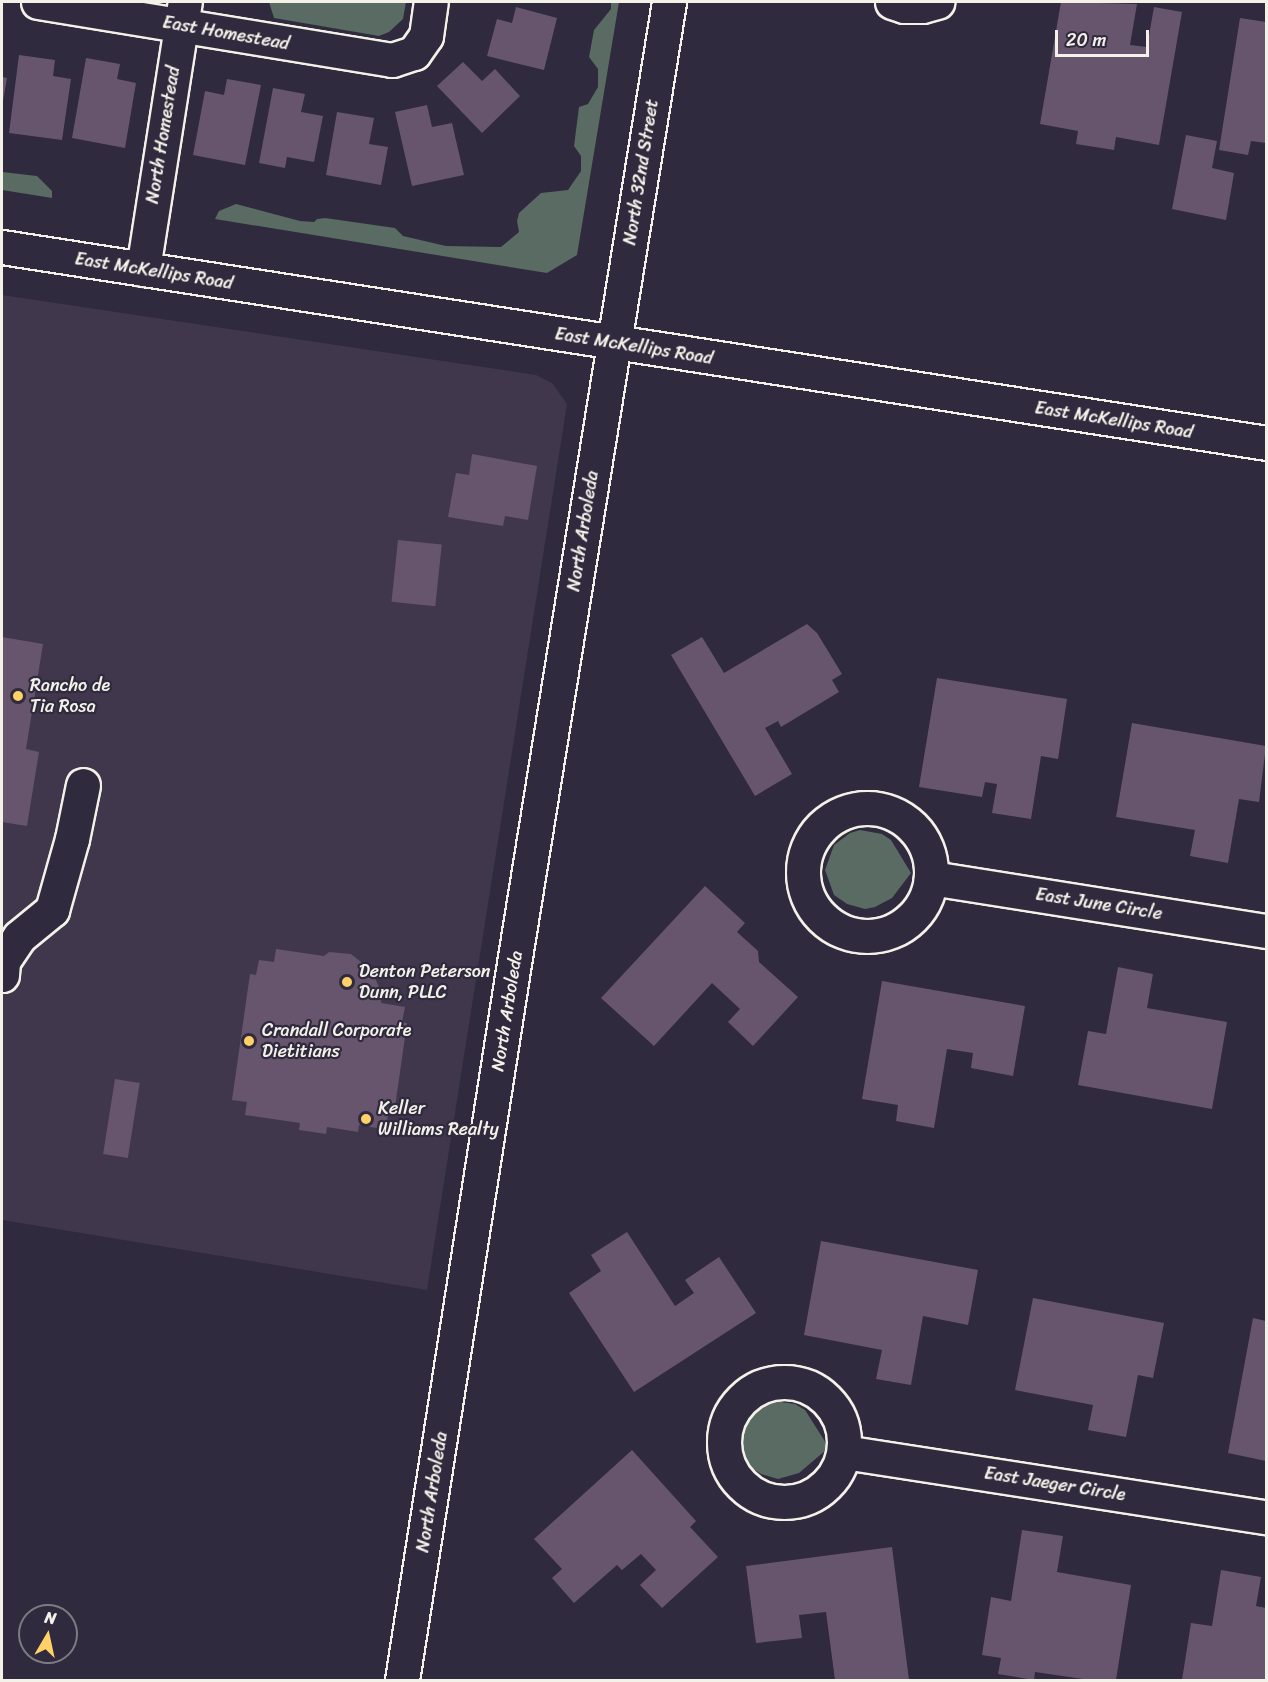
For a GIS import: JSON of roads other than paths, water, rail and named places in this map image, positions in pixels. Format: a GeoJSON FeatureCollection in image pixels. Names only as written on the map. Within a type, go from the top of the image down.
{"type":"FeatureCollection","features":[{"type":"Feature","properties":{"kind":"street","name":"East Homestead"},"geometry":{"type":"LineString","coordinates":[[38,2],[183,13],[392,60],[414,53],[426,36],[431,2]]}},
{"type":"Feature","properties":{"kind":"street","name":"North 32nd Street"},"geometry":{"type":"LineString","coordinates":[[614,342],[669,2]]}},
{"type":"Feature","properties":{"kind":"street"},"geometry":{"type":"LineString","coordinates":[[892,2],[904,6],[922,6],[937,2]]}},
{"type":"Feature","properties":{"kind":"street","name":"North Homestead"},"geometry":{"type":"LineString","coordinates":[[142,269],[183,13]]}},
{"type":"Feature","properties":{"kind":"street","name":"East McKellips Road"},"geometry":{"type":"LineString","coordinates":[[2,247],[1266,443]]}},
{"type":"Feature","properties":{"kind":"street","name":"North Arboleda"},"geometry":{"type":"LineString","coordinates":[[402,1680],[614,342]]}},
{"type":"Feature","properties":{"kind":"street"},"geometry":{"type":"LineString","coordinates":[[2,975],[3,961],[10,948],[14,927],[41,921],[52,910],[58,896],[83,785]]}},
{"type":"Feature","properties":{"kind":"street","name":"East June Circle"},"geometry":{"type":"LineString","coordinates":[[931,878],[1266,931]]}},
{"type":"Feature","properties":{"kind":"street","name":"East Jaeger Circle"},"geometry":{"type":"LineString","coordinates":[[844,1452],[1266,1517]]}},
{"type":"Feature","properties":{"kind":"place","name":"Rancho de Tia Rosa"},"geometry":{"type":"Point","coordinates":[18,696]}},
{"type":"Feature","properties":{"kind":"place","name":"Denton Peterson Dunn, PLLC"},"geometry":{"type":"Point","coordinates":[347,982]}},
{"type":"Feature","properties":{"kind":"place","name":"Crandall Corporate Dietitians"},"geometry":{"type":"Point","coordinates":[249,1041]}},
{"type":"Feature","properties":{"kind":"place","name":"Keller Williams Realty"},"geometry":{"type":"Point","coordinates":[366,1119]}}]}
